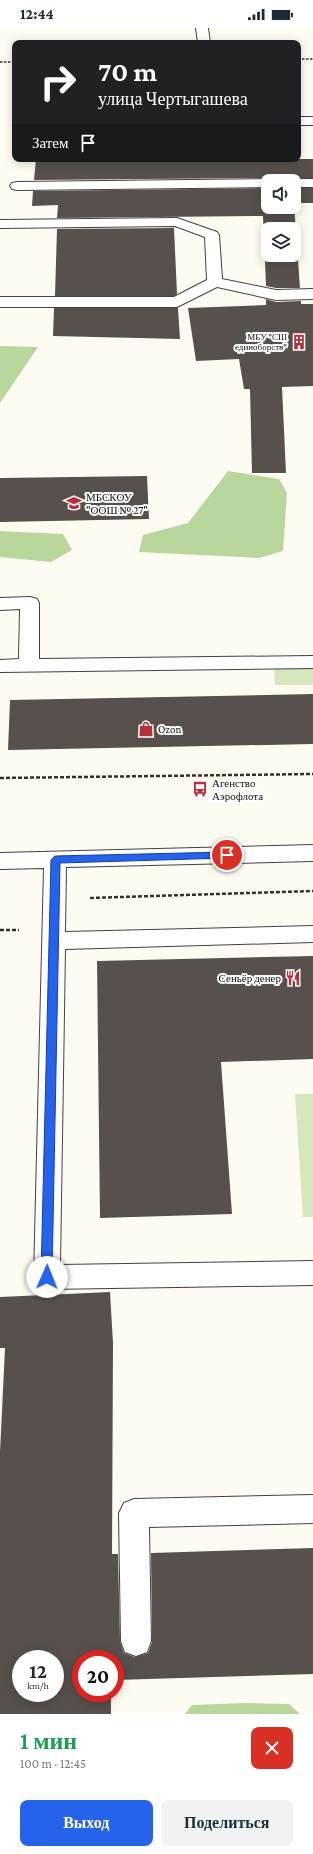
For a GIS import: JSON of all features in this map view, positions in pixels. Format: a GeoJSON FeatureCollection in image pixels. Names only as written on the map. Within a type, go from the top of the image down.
{"type":"FeatureCollection","features":[{"type":"Feature","properties":{"kind":"street"},"geometry":{"type":"LineString","coordinates":[[202,28],[204,40]]}},
{"type":"Feature","properties":{"kind":"street"},"geometry":{"type":"LineString","coordinates":[[301,121],[313,121]]}},
{"type":"Feature","properties":{"kind":"street"},"geometry":{"type":"LineString","coordinates":[[17,186],[261,183]]}},
{"type":"Feature","properties":{"kind":"street"},"geometry":{"type":"LineString","coordinates":[[301,183],[313,183]]}},
{"type":"Feature","properties":{"kind":"street"},"geometry":{"type":"LineString","coordinates":[[0,224],[177,222],[212,235],[215,282]]}},
{"type":"Feature","properties":{"kind":"street"},"geometry":{"type":"LineString","coordinates":[[0,302],[177,302],[215,282],[276,296],[313,294]]}},
{"type":"Feature","properties":{"kind":"street"},"geometry":{"type":"LineString","coordinates":[[0,604],[30,603],[29,665]]}},
{"type":"Feature","properties":{"kind":"street"},"geometry":{"type":"LineString","coordinates":[[0,666],[313,662]]}},
{"type":"Feature","properties":{"kind":"street"},"geometry":{"type":"LineString","coordinates":[[0,861],[313,853]]}},
{"type":"Feature","properties":{"kind":"street"},"geometry":{"type":"LineString","coordinates":[[55,860],[47,1277],[313,1273]]}},
{"type":"Feature","properties":{"kind":"street"},"geometry":{"type":"LineString","coordinates":[[54,941],[313,934]]}},
{"type":"Feature","properties":{"kind":"street"},"geometry":{"type":"LineString","coordinates":[[136,1641],[134,1513],[313,1509]]}},
{"type":"Feature","properties":{"kind":"path"},"geometry":{"type":"LineString","coordinates":[[301,59],[313,58]]}},
{"type":"Feature","properties":{"kind":"path"},"geometry":{"type":"LineString","coordinates":[[0,62],[12,62]]}},
{"type":"Feature","properties":{"kind":"path"},"geometry":{"type":"LineString","coordinates":[[0,778],[313,774]]}},
{"type":"Feature","properties":{"kind":"path"},"geometry":{"type":"LineString","coordinates":[[0,930],[29,930],[55,899],[313,892]]}},
{"type":"Feature","properties":{"kind":"green space"},"geometry":{"type":"Polygon","coordinates":[[[0,346],[38,347],[0,403],[0,346]]]}},
{"type":"Feature","properties":{"kind":"green space"},"geometry":{"type":"Polygon","coordinates":[[[228,471],[279,479],[287,493],[283,551],[259,558],[139,552],[143,535],[188,523],[228,471]]]}},
{"type":"Feature","properties":{"kind":"green space"},"geometry":{"type":"Polygon","coordinates":[[[0,531],[63,534],[72,550],[51,562],[0,557],[0,531]]]}},
{"type":"Feature","properties":{"kind":"green space"},"geometry":{"type":"Polygon","coordinates":[[[274,667],[313,667],[313,685],[275,685],[274,667]]]}},
{"type":"Feature","properties":{"kind":"green space"},"geometry":{"type":"Polygon","coordinates":[[[295,1094],[313,1094],[313,1217],[303,1217],[295,1094]]]}},
{"type":"Feature","properties":{"kind":"green space"},"geometry":{"type":"Polygon","coordinates":[[[245,1703],[289,1704],[300,1714],[185,1714],[192,1705],[245,1703]]]}},
{"type":"Feature","properties":{"kind":"building"},"geometry":{"type":"Polygon","coordinates":[[[301,159],[313,159],[313,178],[301,178],[301,174],[261,174],[261,178],[34,180],[36,162],[301,162],[301,159]]]}},
{"type":"Feature","properties":{"kind":"building"},"geometry":{"type":"Polygon","coordinates":[[[261,188],[261,214],[295,214],[295,222],[263,222],[263,216],[57,218],[58,205],[32,206],[33,191],[261,188]]]}},
{"type":"Feature","properties":{"kind":"building"},"geometry":{"type":"Polygon","coordinates":[[[301,188],[313,188],[313,203],[301,203],[301,188]]]}},
{"type":"Feature","properties":{"kind":"building"},"geometry":{"type":"Polygon","coordinates":[[[174,228],[177,294],[174,296],[55,296],[57,229],[174,228]]]}},
{"type":"Feature","properties":{"kind":"building"},"geometry":{"type":"Polygon","coordinates":[[[265,262],[298,262],[300,288],[276,288],[266,286],[265,262]]]}},
{"type":"Feature","properties":{"kind":"building"},"geometry":{"type":"Polygon","coordinates":[[[266,299],[276,302],[301,301],[301,304],[313,304],[313,386],[282,387],[286,473],[252,473],[250,389],[244,389],[239,359],[196,361],[188,308],[266,305],[266,299]]]}},
{"type":"Feature","properties":{"kind":"building"},"geometry":{"type":"Polygon","coordinates":[[[54,308],[178,308],[180,339],[53,336],[54,308]]]}},
{"type":"Feature","properties":{"kind":"building","name":"МБСКОУ \"ООШ № 27\""},"geometry":{"type":"Polygon","coordinates":[[[147,476],[149,519],[0,522],[0,478],[147,476]]]}},
{"type":"Feature","properties":{"kind":"building"},"geometry":{"type":"Polygon","coordinates":[[[313,694],[313,744],[8,750],[10,700],[313,694]]]}},
{"type":"Feature","properties":{"kind":"building"},"geometry":{"type":"Polygon","coordinates":[[[313,956],[313,1059],[221,1062],[232,1214],[100,1218],[97,961],[313,956]]]}},
{"type":"Feature","properties":{"kind":"building"},"geometry":{"type":"Polygon","coordinates":[[[110,1292],[113,1343],[112,1554],[118,1554],[120,1641],[123,1650],[72,1650],[72,1702],[111,1702],[111,1714],[0,1714],[0,1452],[5,1348],[0,1348],[0,1297],[110,1292]]]}},
{"type":"Feature","properties":{"kind":"building"},"geometry":{"type":"Polygon","coordinates":[[[313,1548],[313,1674],[124,1680],[124,1653],[135,1657],[148,1653],[152,1642],[151,1553],[313,1548]]]}},
{"type":"Feature","properties":{"kind":"place","name":"МБУ \"СШ единоборств\""},"geometry":{"type":"Point","coordinates":[299,342]}},
{"type":"Feature","properties":{"kind":"place","name":"МБСКОУ \"ООШ № 27\""},"geometry":{"type":"Point","coordinates":[74,503]}},
{"type":"Feature","properties":{"kind":"place","name":"Ozon"},"geometry":{"type":"Point","coordinates":[146,729]}},
{"type":"Feature","properties":{"kind":"place","name":"Агенство Аэрофлота"},"geometry":{"type":"Point","coordinates":[200,789]}},
{"type":"Feature","properties":{"kind":"place","name":"Сеньёр денер"},"geometry":{"type":"Point","coordinates":[293,978]}},
{"type":"Feature","properties":{"kind":"route"},"geometry":{"type":"LineString","coordinates":[[47,1277],[55,860],[227,855]]}}]}
